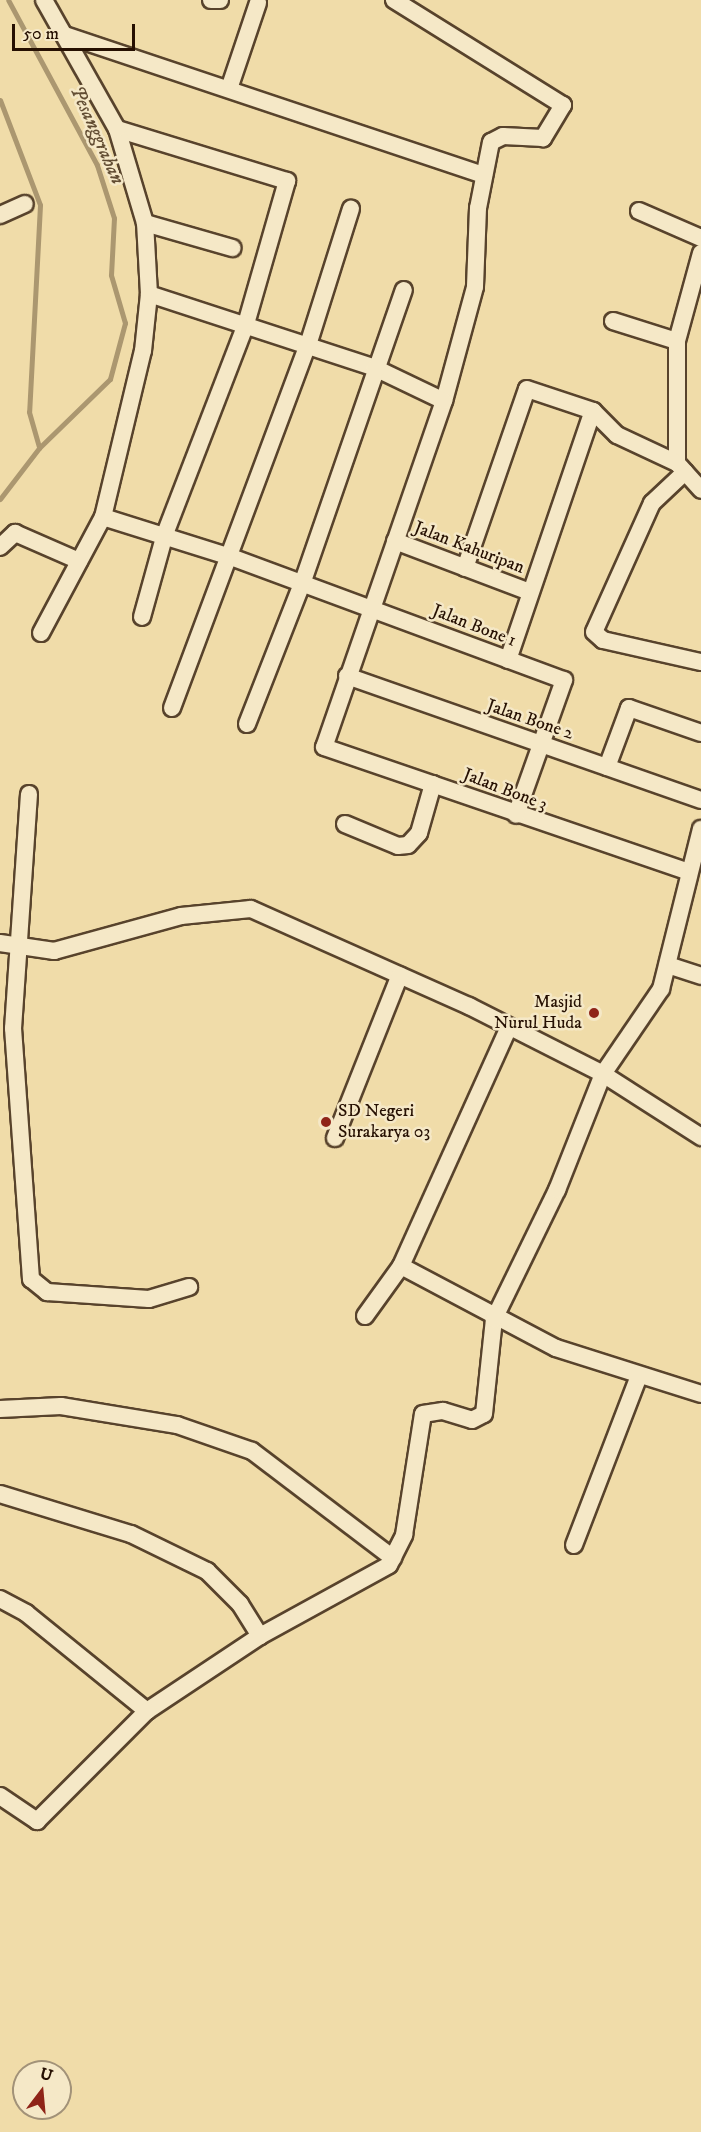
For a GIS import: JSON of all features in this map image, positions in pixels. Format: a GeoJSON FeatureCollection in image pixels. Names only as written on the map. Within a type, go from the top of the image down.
{"type":"FeatureCollection","features":[{"type":"Feature","properties":{"kind":"street"},"geometry":{"type":"LineString","coordinates":[[41,633],[103,517],[143,351],[149,294],[145,223],[117,129],[44,0]]}},
{"type":"Feature","properties":{"kind":"street"},"geometry":{"type":"LineString","coordinates":[[211,0],[220,0]]}},
{"type":"Feature","properties":{"kind":"street"},"geometry":{"type":"LineString","coordinates":[[347,676],[444,401],[475,287],[484,175],[495,137],[543,138],[560,116],[563,102],[394,0]]}},
{"type":"Feature","properties":{"kind":"street"},"geometry":{"type":"LineString","coordinates":[[230,86],[258,3]]}},
{"type":"Feature","properties":{"kind":"street"},"geometry":{"type":"LineString","coordinates":[[65,35],[230,86],[484,175]]}},
{"type":"Feature","properties":{"kind":"street"},"geometry":{"type":"LineString","coordinates":[[117,129],[287,182],[246,324],[165,534],[142,617]]}},
{"type":"Feature","properties":{"kind":"street"},"geometry":{"type":"LineString","coordinates":[[0,215],[25,204]]}},
{"type":"Feature","properties":{"kind":"street"},"geometry":{"type":"LineString","coordinates":[[172,708],[231,556],[308,345],[351,209]]}},
{"type":"Feature","properties":{"kind":"street"},"geometry":{"type":"LineString","coordinates":[[639,211],[701,238]]}},
{"type":"Feature","properties":{"kind":"street"},"geometry":{"type":"LineString","coordinates":[[145,223],[232,248]]}},
{"type":"Feature","properties":{"kind":"street"},"geometry":{"type":"LineString","coordinates":[[701,253],[677,342],[681,468],[652,503],[594,632],[603,640],[701,662]]}},
{"type":"Feature","properties":{"kind":"street"},"geometry":{"type":"LineString","coordinates":[[247,724],[302,584],[375,368],[404,290]]}},
{"type":"Feature","properties":{"kind":"street"},"geometry":{"type":"LineString","coordinates":[[149,294],[375,368],[444,401]]}},
{"type":"Feature","properties":{"kind":"street"},"geometry":{"type":"LineString","coordinates":[[613,321],[677,342]]}},
{"type":"Feature","properties":{"kind":"street"},"geometry":{"type":"LineString","coordinates":[[465,568],[527,389],[593,411],[617,435],[681,468],[701,490]]}},
{"type":"Feature","properties":{"kind":"street"},"geometry":{"type":"LineString","coordinates":[[508,660],[593,411]]}},
{"type":"Feature","properties":{"kind":"street","name":"Jalan Bone 1"},"geometry":{"type":"LineString","coordinates":[[103,517],[165,534],[231,556],[564,680],[539,743]]}},
{"type":"Feature","properties":{"kind":"street"},"geometry":{"type":"LineString","coordinates":[[0,547],[15,533],[79,561]]}},
{"type":"Feature","properties":{"kind":"street","name":"Jalan Kahuripan"},"geometry":{"type":"LineString","coordinates":[[395,541],[530,592]]}},
{"type":"Feature","properties":{"kind":"street","name":"Jalan Bone 3"},"geometry":{"type":"LineString","coordinates":[[347,676],[326,731],[328,751],[433,784],[516,815],[689,873]]}},
{"type":"Feature","properties":{"kind":"street","name":"Jalan Bone 2"},"geometry":{"type":"LineString","coordinates":[[347,676],[701,800]]}},
{"type":"Feature","properties":{"kind":"street"},"geometry":{"type":"LineString","coordinates":[[607,767],[629,708],[701,733]]}},
{"type":"Feature","properties":{"kind":"street"},"geometry":{"type":"LineString","coordinates":[[516,815],[539,743]]}},
{"type":"Feature","properties":{"kind":"street"},"geometry":{"type":"LineString","coordinates":[[345,824],[398,846],[408,845],[419,833],[433,784]]}},
{"type":"Feature","properties":{"kind":"street"},"geometry":{"type":"LineString","coordinates":[[29,794],[22,950],[13,1028],[31,1279],[46,1293],[149,1299],[189,1287]]}},
{"type":"Feature","properties":{"kind":"street"},"geometry":{"type":"LineString","coordinates":[[0,1796],[37,1821],[147,1711],[260,1636],[378,1575],[393,1558],[404,1535],[423,1414],[443,1412],[472,1420],[484,1414],[494,1319],[557,1190],[603,1074],[634,1034],[668,965],[689,873],[698,854],[701,829]]}},
{"type":"Feature","properties":{"kind":"street"},"geometry":{"type":"LineString","coordinates":[[0,943],[22,950],[54,951],[181,916],[251,909],[400,975],[603,1074],[701,1137]]}},
{"type":"Feature","properties":{"kind":"street"},"geometry":{"type":"LineString","coordinates":[[668,965],[701,976]]}},
{"type":"Feature","properties":{"kind":"street"},"geometry":{"type":"LineString","coordinates":[[335,1138],[400,975]]}},
{"type":"Feature","properties":{"kind":"street"},"geometry":{"type":"LineString","coordinates":[[365,1316],[401,1266],[509,1027]]}},
{"type":"Feature","properties":{"kind":"street"},"geometry":{"type":"LineString","coordinates":[[401,1266],[494,1319],[556,1348],[701,1394]]}},
{"type":"Feature","properties":{"kind":"street"},"geometry":{"type":"LineString","coordinates":[[574,1545],[639,1376]]}},
{"type":"Feature","properties":{"kind":"street"},"geometry":{"type":"LineString","coordinates":[[0,1409],[61,1406],[177,1425],[252,1451],[393,1558]]}},
{"type":"Feature","properties":{"kind":"street"},"geometry":{"type":"LineString","coordinates":[[0,1494],[131,1534],[207,1571],[240,1604],[260,1636]]}},
{"type":"Feature","properties":{"kind":"street"},"geometry":{"type":"LineString","coordinates":[[0,1599],[26,1613],[147,1711]]}},
{"type":"Feature","properties":{"kind":"waterway","name":"Pesanggrahan"},"geometry":{"type":"LineString","coordinates":[[0,499],[39,448],[110,379],[125,323],[111,275],[114,218],[97,165],[8,0]]}},
{"type":"Feature","properties":{"kind":"waterway"},"geometry":{"type":"LineString","coordinates":[[0,100],[40,205],[29,412],[39,448]]}},
{"type":"Feature","properties":{"kind":"place","name":"Masjid Nurul Huda"},"geometry":{"type":"Point","coordinates":[594,1013]}},
{"type":"Feature","properties":{"kind":"place","name":"SD Negeri Surakarya 03"},"geometry":{"type":"Point","coordinates":[326,1122]}}]}
